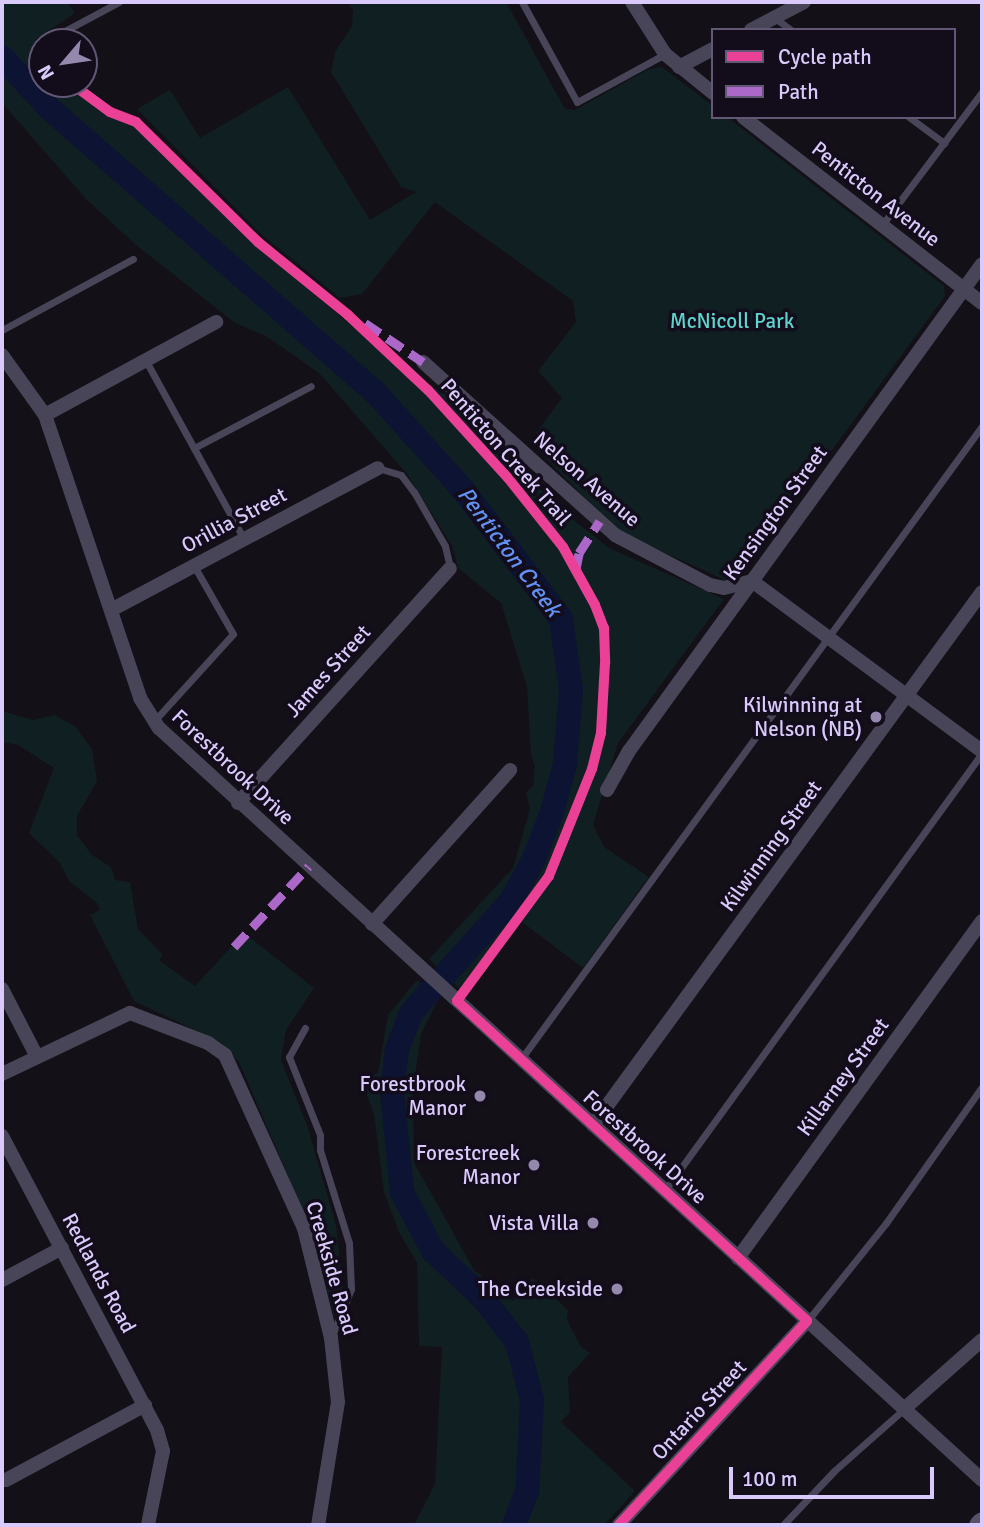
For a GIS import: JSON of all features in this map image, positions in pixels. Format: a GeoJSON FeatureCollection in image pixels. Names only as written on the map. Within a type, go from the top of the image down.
{"type":"FeatureCollection","features":[{"type":"Feature","properties":{"kind":"street"},"geometry":{"type":"LineString","coordinates":[[632,2],[665,54],[711,91]]}},
{"type":"Feature","properties":{"kind":"street"},"geometry":{"type":"LineString","coordinates":[[755,28],[774,18],[787,6],[804,2]]}},
{"type":"Feature","properties":{"kind":"street"},"geometry":{"type":"LineString","coordinates":[[679,67],[711,51]]}},
{"type":"Feature","properties":{"kind":"street","name":"Penticton Avenue"},"geometry":{"type":"LineString","coordinates":[[746,119],[982,303]]}},
{"type":"Feature","properties":{"kind":"street","name":"Kensington Street"},"geometry":{"type":"LineString","coordinates":[[607,790],[629,751],[982,264]]}},
{"type":"Feature","properties":{"kind":"street"},"geometry":{"type":"LineString","coordinates":[[45,415],[216,322]]}},
{"type":"Feature","properties":{"kind":"street","name":"Forestbrook Drive"},"geometry":{"type":"LineString","coordinates":[[2,355],[45,415],[140,698],[154,721],[239,803],[982,1480]]}},
{"type":"Feature","properties":{"kind":"street","name":"Nelson Avenue"},"geometry":{"type":"LineString","coordinates":[[423,362],[615,535],[710,585],[724,588],[752,581]]}},
{"type":"Feature","properties":{"kind":"street","name":"Orillia Street"},"geometry":{"type":"LineString","coordinates":[[111,610],[378,468]]}},
{"type":"Feature","properties":{"kind":"street","name":"James Street"},"geometry":{"type":"LineString","coordinates":[[239,803],[450,568]]}},
{"type":"Feature","properties":{"kind":"street"},"geometry":{"type":"LineString","coordinates":[[752,581],[982,752]]}},
{"type":"Feature","properties":{"kind":"street","name":"Kilwinning Street"},"geometry":{"type":"LineString","coordinates":[[593,1125],[982,592]]}},
{"type":"Feature","properties":{"kind":"street"},"geometry":{"type":"LineString","coordinates":[[372,924],[510,770]]}},
{"type":"Feature","properties":{"kind":"street","name":"Killarney Street"},"geometry":{"type":"LineString","coordinates":[[738,1258],[982,920]]}},
{"type":"Feature","properties":{"kind":"street"},"geometry":{"type":"LineString","coordinates":[[2,989],[36,1055],[2,1074]]}},
{"type":"Feature","properties":{"kind":"street","name":"Creekside Road"},"geometry":{"type":"LineString","coordinates":[[36,1055],[130,1013],[208,1044],[231,1064],[304,1228],[331,1338],[338,1402],[318,1525]]}},
{"type":"Feature","properties":{"kind":"street","name":"Redlands Road"},"geometry":{"type":"LineString","coordinates":[[2,1136],[158,1430],[163,1451],[148,1525]]}},
{"type":"Feature","properties":{"kind":"street"},"geometry":{"type":"LineString","coordinates":[[2,1280],[62,1248]]}},
{"type":"Feature","properties":{"kind":"street","name":"Ontario Street"},"geometry":{"type":"LineString","coordinates":[[619,1525],[807,1321]]}},
{"type":"Feature","properties":{"kind":"street"},"geometry":{"type":"LineString","coordinates":[[904,1409],[982,1340]]}},
{"type":"Feature","properties":{"kind":"street"},"geometry":{"type":"LineString","coordinates":[[6,1480],[145,1405]]}},
{"type":"Feature","properties":{"kind":"lane"},"geometry":{"type":"LineString","coordinates":[[70,28],[119,2]]}},
{"type":"Feature","properties":{"kind":"lane"},"geometry":{"type":"LineString","coordinates":[[522,2],[578,102],[665,54]]}},
{"type":"Feature","properties":{"kind":"lane"},"geometry":{"type":"LineString","coordinates":[[774,18],[788,28]]}},
{"type":"Feature","properties":{"kind":"lane"},"geometry":{"type":"LineString","coordinates":[[882,225],[982,92]]}},
{"type":"Feature","properties":{"kind":"lane"},"geometry":{"type":"LineString","coordinates":[[912,119],[944,143]]}},
{"type":"Feature","properties":{"kind":"lane"},"geometry":{"type":"LineString","coordinates":[[2,330],[133,260]]}},
{"type":"Feature","properties":{"kind":"lane"},"geometry":{"type":"LineString","coordinates":[[146,360],[244,538]]}},
{"type":"Feature","properties":{"kind":"lane"},"geometry":{"type":"LineString","coordinates":[[194,448],[311,386]]}},
{"type":"Feature","properties":{"kind":"lane"},"geometry":{"type":"LineString","coordinates":[[521,1059],[982,426]]}},
{"type":"Feature","properties":{"kind":"lane"},"geometry":{"type":"LineString","coordinates":[[378,468],[401,475],[414,492],[445,546],[450,568]]}},
{"type":"Feature","properties":{"kind":"lane"},"geometry":{"type":"LineString","coordinates":[[154,721],[233,634],[193,566]]}},
{"type":"Feature","properties":{"kind":"lane"},"geometry":{"type":"LineString","coordinates":[[665,1191],[982,752]]}},
{"type":"Feature","properties":{"kind":"lane"},"geometry":{"type":"LineString","coordinates":[[305,1028],[289,1057],[320,1135],[320,1150],[349,1243],[351,1289],[331,1338]]}},
{"type":"Feature","properties":{"kind":"lane"},"geometry":{"type":"LineString","coordinates":[[807,1321],[886,1223],[982,1087]]}},
{"type":"Feature","properties":{"kind":"lane"},"geometry":{"type":"LineString","coordinates":[[783,1525],[834,1471],[904,1409]]}},
{"type":"Feature","properties":{"kind":"green space"},"geometry":{"type":"Polygon","coordinates":[[[2,2],[67,2],[75,13],[53,28],[28,28],[28,98],[88,98],[109,115],[137,126],[256,245],[407,373],[448,396],[562,511],[609,548],[724,599],[618,743],[593,825],[604,847],[649,877],[583,968],[522,922],[465,994],[429,959],[513,868],[530,809],[526,793],[533,786],[535,766],[531,756],[527,687],[501,603],[458,568],[452,546],[407,474],[320,374],[266,336],[235,323],[136,245],[86,199],[2,103],[2,2]]]}},
{"type":"Feature","properties":{"kind":"green space","name":"McNicoll Park"},"geometry":{"type":"Polygon","coordinates":[[[348,2],[506,2],[565,109],[575,110],[649,69],[662,67],[711,104],[711,119],[730,119],[944,286],[945,296],[737,580],[725,580],[617,531],[535,447],[536,433],[562,398],[538,371],[576,322],[573,301],[435,202],[362,294],[340,298],[261,234],[137,109],[170,90],[200,138],[288,87],[370,220],[416,192],[401,187],[331,72],[335,52],[352,26],[353,11],[348,2]]]}},
{"type":"Feature","properties":{"kind":"green space"},"geometry":{"type":"Polygon","coordinates":[[[2,711],[33,720],[54,715],[75,726],[92,749],[97,781],[77,816],[77,835],[92,855],[111,867],[115,880],[130,882],[138,929],[163,955],[159,960],[195,986],[244,933],[314,988],[286,1030],[281,1060],[307,1125],[336,1225],[343,1287],[334,1317],[313,1234],[239,1062],[222,1043],[134,1001],[90,915],[100,910],[97,903],[69,881],[60,863],[29,833],[54,768],[18,745],[2,742],[2,711]]]}},
{"type":"Feature","properties":{"kind":"green space"},"geometry":{"type":"Polygon","coordinates":[[[417,980],[438,1000],[421,1034],[413,1090],[414,1162],[474,1270],[513,1301],[533,1278],[568,1310],[567,1320],[581,1347],[590,1353],[568,1377],[570,1412],[561,1422],[635,1491],[604,1525],[414,1525],[435,1484],[442,1347],[419,1346],[417,1263],[399,1232],[384,1192],[374,1114],[361,1080],[378,1073],[388,1015],[417,980]]]}},
{"type":"Feature","properties":{"kind":"waterway","name":"Penticton Creek"},"geometry":{"type":"LineString","coordinates":[[2,57],[49,108],[375,392],[464,491],[561,619],[571,689],[565,764],[552,812],[534,859],[511,901],[411,1013],[397,1050],[392,1091],[402,1192],[433,1251],[483,1298],[517,1342],[532,1400],[527,1491],[514,1525]]}},
{"type":"Feature","properties":{"kind":"marked path"},"geometry":{"type":"LineString","coordinates":[[365,323],[423,362]]}},
{"type":"Feature","properties":{"kind":"marked path"},"geometry":{"type":"LineString","coordinates":[[576,569],[579,553],[600,521]]}},
{"type":"Feature","properties":{"kind":"marked path"},"geometry":{"type":"LineString","coordinates":[[234,947],[309,866]]}},
{"type":"Feature","properties":{"kind":"cycle path","name":"Penticton Creek Trail"},"geometry":{"type":"LineString","coordinates":[[91,98],[110,112],[136,122],[258,242],[348,315],[428,390],[508,478],[563,547],[595,605],[604,628],[601,733],[592,769],[549,876],[457,1001],[807,1321],[619,1525]]}},
{"type":"Feature","properties":{"kind":"place","name":"Kilwinning at Nelson (NB)"},"geometry":{"type":"Point","coordinates":[876,717]}},
{"type":"Feature","properties":{"kind":"place","name":"Forestbrook Manor"},"geometry":{"type":"Point","coordinates":[480,1096]}},
{"type":"Feature","properties":{"kind":"place","name":"Forestcreek Manor"},"geometry":{"type":"Point","coordinates":[534,1165]}},
{"type":"Feature","properties":{"kind":"place","name":"Vista Villa"},"geometry":{"type":"Point","coordinates":[593,1223]}},
{"type":"Feature","properties":{"kind":"place","name":"The Creekside"},"geometry":{"type":"Point","coordinates":[617,1289]}}]}
